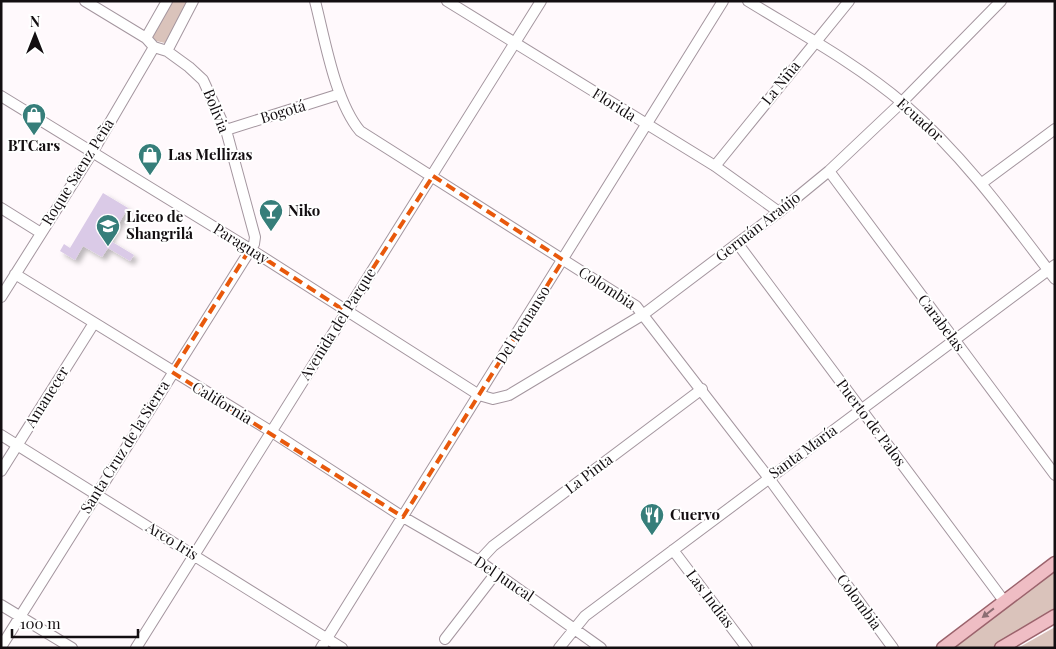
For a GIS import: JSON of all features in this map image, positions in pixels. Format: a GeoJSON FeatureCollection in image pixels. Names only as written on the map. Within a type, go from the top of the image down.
{"type":"FeatureCollection","features":[{"type":"Feature","properties":{"kind":"main road"},"geometry":{"type":"LineString","coordinates":[[943,648],[1053,565]]}},
{"type":"Feature","properties":{"kind":"main road"},"geometry":{"type":"LineString","coordinates":[[1001,648],[1055,616]]}},
{"type":"Feature","properties":{"kind":"street"},"geometry":{"type":"LineString","coordinates":[[85,1],[146,38],[154,47]]}},
{"type":"Feature","properties":{"kind":"street"},"geometry":{"type":"LineString","coordinates":[[146,38],[167,1]]}},
{"type":"Feature","properties":{"kind":"street"},"geometry":{"type":"LineString","coordinates":[[167,51],[193,1]]}},
{"type":"Feature","properties":{"kind":"street","name":"Colombia"},"geometry":{"type":"LineString","coordinates":[[315,1],[340,94],[349,115],[360,131],[629,300],[644,314],[768,477],[893,648]]}},
{"type":"Feature","properties":{"kind":"street","name":"Florida"},"geometry":{"type":"LineString","coordinates":[[447,1],[715,166],[779,212]]}},
{"type":"Feature","properties":{"kind":"street","name":"Avenida del Parque"},"geometry":{"type":"LineString","coordinates":[[136,648],[272,432],[345,311],[541,1]]}},
{"type":"Feature","properties":{"kind":"street","name":"Del Remanso"},"geometry":{"type":"LineString","coordinates":[[321,648],[723,1]]}},
{"type":"Feature","properties":{"kind":"street","name":"Ecuador"},"geometry":{"type":"LineString","coordinates":[[748,1],[814,42],[902,102],[943,141],[982,184],[1051,267],[1055,279]]}},
{"type":"Feature","properties":{"kind":"street","name":"La Niña"},"geometry":{"type":"LineString","coordinates":[[715,166],[848,1]]}},
{"type":"Feature","properties":{"kind":"street","name":"Germán Araújo"},"geometry":{"type":"LineString","coordinates":[[479,395],[493,399],[509,395],[644,314],[738,244],[828,170],[902,102],[1001,1]]}},
{"type":"Feature","properties":{"kind":"street","name":"Bolivia"},"geometry":{"type":"LineString","coordinates":[[154,47],[167,51],[203,80],[226,130],[256,237],[250,249]]}},
{"type":"Feature","properties":{"kind":"street","name":"Roque Saenz Peña"},"geometry":{"type":"LineString","coordinates":[[1,297],[92,153],[154,47]]}},
{"type":"Feature","properties":{"kind":"street","name":"Bogotá"},"geometry":{"type":"LineString","coordinates":[[226,130],[340,94]]}},
{"type":"Feature","properties":{"kind":"street","name":"Paraguay"},"geometry":{"type":"LineString","coordinates":[[1,96],[250,249],[479,395]]}},
{"type":"Feature","properties":{"kind":"street"},"geometry":{"type":"LineString","coordinates":[[982,184],[1055,129]]}},
{"type":"Feature","properties":{"kind":"street","name":"Carabelas"},"geometry":{"type":"LineString","coordinates":[[828,170],[1055,475]]}},
{"type":"Feature","properties":{"kind":"street"},"geometry":{"type":"LineString","coordinates":[[1,208],[41,233]]}},
{"type":"Feature","properties":{"kind":"street","name":"Puerto de Palos"},"geometry":{"type":"LineString","coordinates":[[738,244],[1004,601]]}},
{"type":"Feature","properties":{"kind":"street","name":"Santa Cruz de la Sierra"},"geometry":{"type":"LineString","coordinates":[[1,647],[95,493],[250,249]]}},
{"type":"Feature","properties":{"kind":"street","name":"Santa María"},"geometry":{"type":"LineString","coordinates":[[559,648],[574,627],[585,616],[768,477],[955,341],[1051,267]]}},
{"type":"Feature","properties":{"kind":"street","name":"California"},"geometry":{"type":"LineString","coordinates":[[15,274],[272,432],[403,517]]}},
{"type":"Feature","properties":{"kind":"street","name":"Amanecer"},"geometry":{"type":"LineString","coordinates":[[1,470],[94,323]]}},
{"type":"Feature","properties":{"kind":"street","name":"La Pinta"},"geometry":{"type":"LineString","coordinates":[[478,561],[493,546],[702,389]]}},
{"type":"Feature","properties":{"kind":"street","name":"Arco Iris"},"geometry":{"type":"LineString","coordinates":[[1,435],[342,648]]}},
{"type":"Feature","properties":{"kind":"street","name":"Del Juncal"},"geometry":{"type":"LineString","coordinates":[[403,517],[478,561],[574,627],[601,648]]}},
{"type":"Feature","properties":{"kind":"street","name":"Las Indias"},"geometry":{"type":"LineString","coordinates":[[673,550],[747,648]]}},
{"type":"Feature","properties":{"kind":"street"},"geometry":{"type":"LineString","coordinates":[[445,639],[496,573]]}},
{"type":"Feature","properties":{"kind":"street"},"geometry":{"type":"LineString","coordinates":[[1,605],[72,648]]}},
{"type":"Feature","properties":{"kind":"highlighted area"},"geometry":{"type":"Polygon","coordinates":[[[433,176],[563,260],[403,517],[172,372],[250,249],[345,311],[433,176]]]}},
{"type":"Feature","properties":{"kind":"shaded area"},"geometry":{"type":"Polygon","coordinates":[[[170,1],[188,1],[165,43],[156,41],[151,35],[170,1]]]}},
{"type":"Feature","properties":{"kind":"shaded area"},"geometry":{"type":"Polygon","coordinates":[[[1055,572],[1055,610],[992,648],[951,648],[1049,573],[1055,572]]]}},
{"type":"Feature","properties":{"kind":"shaded area"},"geometry":{"type":"Polygon","coordinates":[[[1055,627],[1055,648],[1018,648],[1055,627]]]}},
{"type":"Feature","properties":{"kind":"building"},"geometry":{"type":"Polygon","coordinates":[[[103,193],[128,208],[109,240],[134,255],[130,261],[108,248],[102,257],[83,246],[75,260],[60,251],[64,244],[70,248],[103,193]]]}},
{"type":"Feature","properties":{"kind":"place","name":"BTCars"},"geometry":{"type":"Point","coordinates":[34,136]}},
{"type":"Feature","properties":{"kind":"place","name":"Las Mellizas"},"geometry":{"type":"Point","coordinates":[150,176]}},
{"type":"Feature","properties":{"kind":"place","name":"Niko"},"geometry":{"type":"Point","coordinates":[271,232]}},
{"type":"Feature","properties":{"kind":"place","name":"Liceo de Shangrilá"},"geometry":{"type":"Point","coordinates":[108,247]}},
{"type":"Feature","properties":{"kind":"place","name":"Cuervo"},"geometry":{"type":"Point","coordinates":[652,536]}}]}
